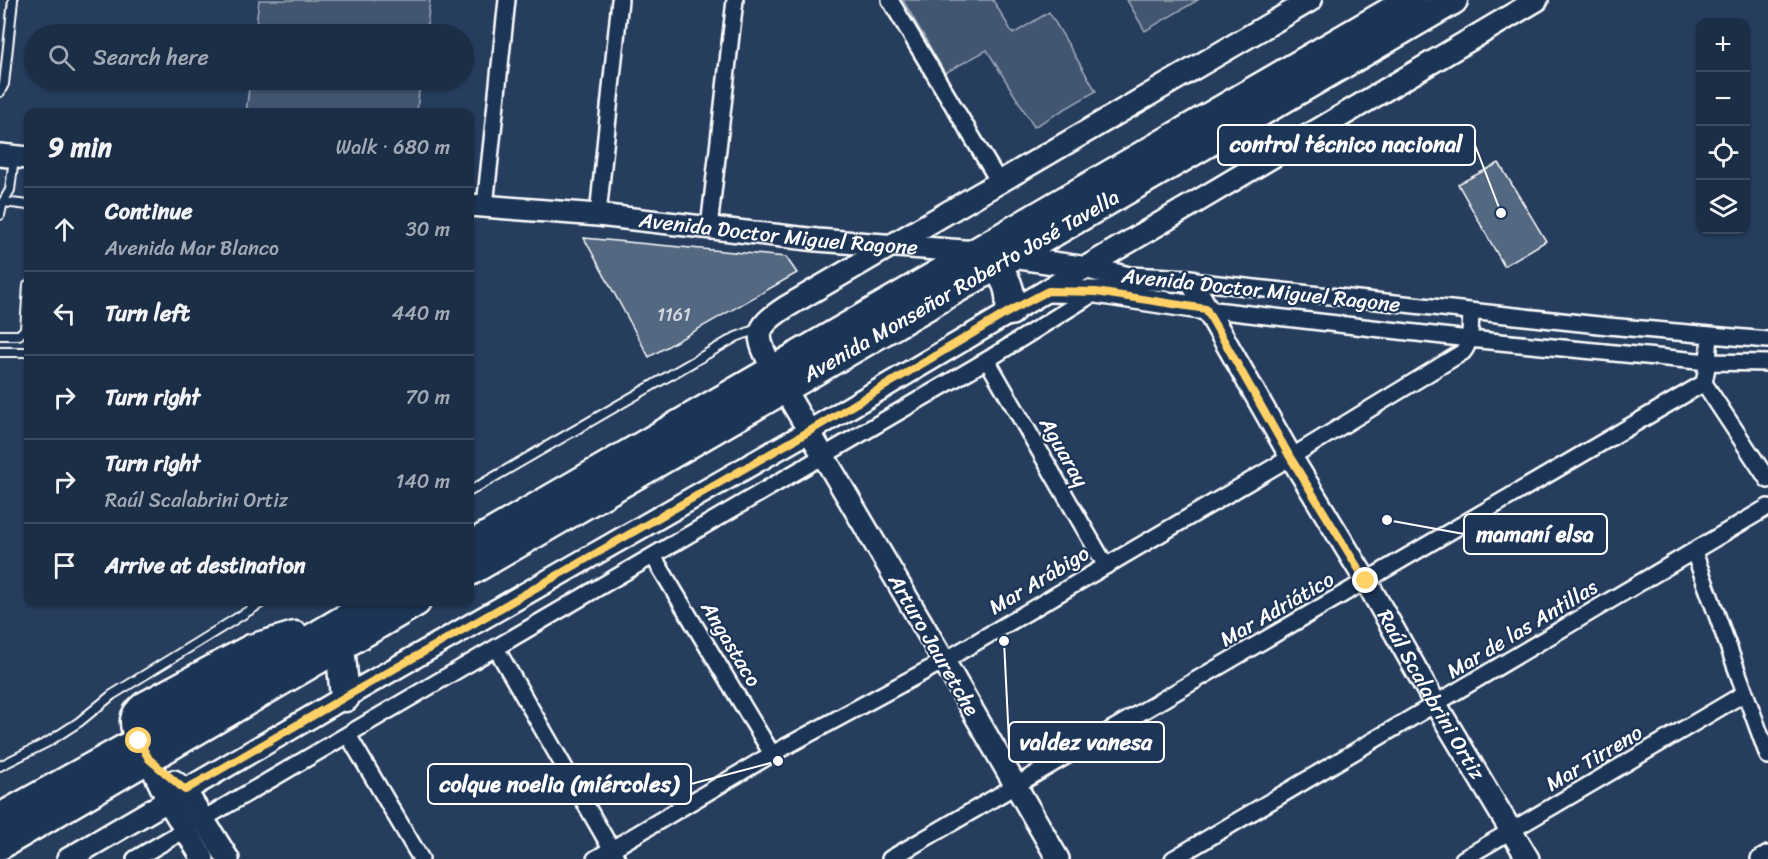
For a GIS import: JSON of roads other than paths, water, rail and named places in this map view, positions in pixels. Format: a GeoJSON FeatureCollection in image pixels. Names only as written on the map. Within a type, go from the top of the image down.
{"type":"FeatureCollection","features":[{"type":"Feature","properties":{"kind":"highway","name":"Avenida Monseñor Roberto José Tavella"},"geometry":{"type":"LineString","coordinates":[[995,258],[1411,0]]}},
{"type":"Feature","properties":{"kind":"highway","name":"Avenida Monseñor Roberto José Tavella"},"geometry":{"type":"LineString","coordinates":[[474,544],[778,379],[1453,0]]}},
{"type":"Feature","properties":{"kind":"highway"},"geometry":{"type":"LineString","coordinates":[[995,258],[1010,288],[1010,311]]}},
{"type":"Feature","properties":{"kind":"highway","name":"Avenida Monseñor Roberto José Tavella"},"geometry":{"type":"LineString","coordinates":[[474,569],[778,379]]}},
{"type":"Feature","properties":{"kind":"highway"},"geometry":{"type":"LineString","coordinates":[[144,750],[134,719],[137,712],[145,706],[251,649],[339,634],[370,606]]}},
{"type":"Feature","properties":{"kind":"highway"},"geometry":{"type":"LineString","coordinates":[[0,846],[144,750],[339,634],[406,606]]}},
{"type":"Feature","properties":{"kind":"highway"},"geometry":{"type":"LineString","coordinates":[[339,634],[345,697]]}},
{"type":"Feature","properties":{"kind":"highway"},"geometry":{"type":"LineString","coordinates":[[0,818],[144,750]]}},
{"type":"Feature","properties":{"kind":"main road"},"geometry":{"type":"LineString","coordinates":[[762,328],[768,318],[1311,0]]}},
{"type":"Feature","properties":{"kind":"main road"},"geometry":{"type":"LineString","coordinates":[[68,859],[345,697],[808,432],[1537,0]]}},
{"type":"Feature","properties":{"kind":"main road","name":"Avenida Doctor Miguel Ragone"},"geometry":{"type":"LineString","coordinates":[[477,206],[598,215],[818,240],[893,245],[1088,268],[1129,279],[1191,281]]}},
{"type":"Feature","properties":{"kind":"main road"},"geometry":{"type":"LineString","coordinates":[[818,240],[833,250],[836,259],[835,278]]}},
{"type":"Feature","properties":{"kind":"main road","name":"Raúl Scalabrini Ortiz"},"geometry":{"type":"LineString","coordinates":[[1191,281],[1290,457],[1366,581],[1436,705],[1528,859]]}},
{"type":"Feature","properties":{"kind":"main road","name":"Avenida Doctor Miguel Ragone"},"geometry":{"type":"LineString","coordinates":[[1048,291],[1096,292],[1206,309]]}},
{"type":"Feature","properties":{"kind":"main road","name":"Arturo Jauretche"},"geometry":{"type":"LineString","coordinates":[[762,328],[759,338],[762,349],[778,379],[1058,859]]}},
{"type":"Feature","properties":{"kind":"main road"},"geometry":{"type":"LineString","coordinates":[[144,750],[177,796],[204,818],[228,859]]}},
{"type":"Feature","properties":{"kind":"main road"},"geometry":{"type":"LineString","coordinates":[[177,796],[185,829],[203,859]]}},
{"type":"Feature","properties":{"kind":"street"},"geometry":{"type":"LineString","coordinates":[[477,206],[507,0]]}},
{"type":"Feature","properties":{"kind":"street"},"geometry":{"type":"LineString","coordinates":[[598,215],[620,0]]}},
{"type":"Feature","properties":{"kind":"street"},"geometry":{"type":"LineString","coordinates":[[709,228],[735,0]]}},
{"type":"Feature","properties":{"kind":"street"},"geometry":{"type":"LineString","coordinates":[[890,0],[999,182]]}},
{"type":"Feature","properties":{"kind":"street","name":"Avenida Doctor Miguel Ragone"},"geometry":{"type":"LineString","coordinates":[[1191,281],[1608,326],[1768,340]]}},
{"type":"Feature","properties":{"kind":"street"},"geometry":{"type":"LineString","coordinates":[[135,859],[823,457],[987,360],[1096,292]]}},
{"type":"Feature","properties":{"kind":"street","name":"Avenida Doctor Miguel Ragone"},"geometry":{"type":"LineString","coordinates":[[1206,309],[1469,339],[1708,362],[1768,363]]}},
{"type":"Feature","properties":{"kind":"street"},"geometry":{"type":"LineString","coordinates":[[1469,339],[1471,311]]}},
{"type":"Feature","properties":{"kind":"street"},"geometry":{"type":"LineString","coordinates":[[1710,334],[1704,383],[1768,480]]}},
{"type":"Feature","properties":{"kind":"street","name":"Mar Arábigo"},"geometry":{"type":"LineString","coordinates":[[595,859],[614,854],[772,754],[944,661],[1290,457],[1463,352],[1467,348],[1469,339]]}},
{"type":"Feature","properties":{"kind":"street","name":"Aguaray"},"geometry":{"type":"LineString","coordinates":[[987,360],[1106,566]]}},
{"type":"Feature","properties":{"kind":"street","name":"Mar Adriático"},"geometry":{"type":"LineString","coordinates":[[890,859],[1704,383]]}},
{"type":"Feature","properties":{"kind":"street","name":"Mar de las Antillas"},"geometry":{"type":"LineString","coordinates":[[1173,859],[1768,507]]}},
{"type":"Feature","properties":{"kind":"street"},"geometry":{"type":"LineString","coordinates":[[1694,552],[1768,756]]}},
{"type":"Feature","properties":{"kind":"street","name":"Angastaco"},"geometry":{"type":"LineString","coordinates":[[653,556],[772,754]]}},
{"type":"Feature","properties":{"kind":"street"},"geometry":{"type":"LineString","coordinates":[[496,648],[614,854]]}},
{"type":"Feature","properties":{"kind":"street","name":"Mar Tirreno"},"geometry":{"type":"LineString","coordinates":[[1463,859],[1745,693]]}},
{"type":"Feature","properties":{"kind":"street"},"geometry":{"type":"LineString","coordinates":[[348,735],[421,859]]}},
{"type":"Feature","properties":{"kind":"street"},"geometry":{"type":"LineString","coordinates":[[1759,859],[1768,854]]}},
{"type":"Feature","properties":{"kind":"lane"},"geometry":{"type":"LineString","coordinates":[[0,92],[4,84],[13,0]]}},
{"type":"Feature","properties":{"kind":"lane"},"geometry":{"type":"LineString","coordinates":[[0,214],[3,202],[10,190],[14,157]]}},
{"type":"Feature","properties":{"kind":"lane"},"geometry":{"type":"LineString","coordinates":[[3,202],[24,205]]}},
{"type":"Feature","properties":{"kind":"lane"},"geometry":{"type":"LineString","coordinates":[[474,489],[736,337],[762,328]]}},
{"type":"Feature","properties":{"kind":"lane"},"geometry":{"type":"LineString","coordinates":[[0,335],[19,334],[24,330]]}},
{"type":"Feature","properties":{"kind":"lane"},"geometry":{"type":"LineString","coordinates":[[0,352],[24,352]]}},
{"type":"Feature","properties":{"kind":"lane"},"geometry":{"type":"LineString","coordinates":[[0,766],[80,722],[112,695],[256,606]]}},
{"type":"Feature","properties":{"kind":"place","name":"control técnico nacional"},"geometry":{"type":"Point","coordinates":[1501,213]}},
{"type":"Feature","properties":{"kind":"place","name":"mamaní elsa"},"geometry":{"type":"Point","coordinates":[1387,520]}},
{"type":"Feature","properties":{"kind":"place","name":"valdez vanesa"},"geometry":{"type":"Point","coordinates":[1004,641]}},
{"type":"Feature","properties":{"kind":"place","name":"colque noelia (miércoles)"},"geometry":{"type":"Point","coordinates":[778,761]}}]}
